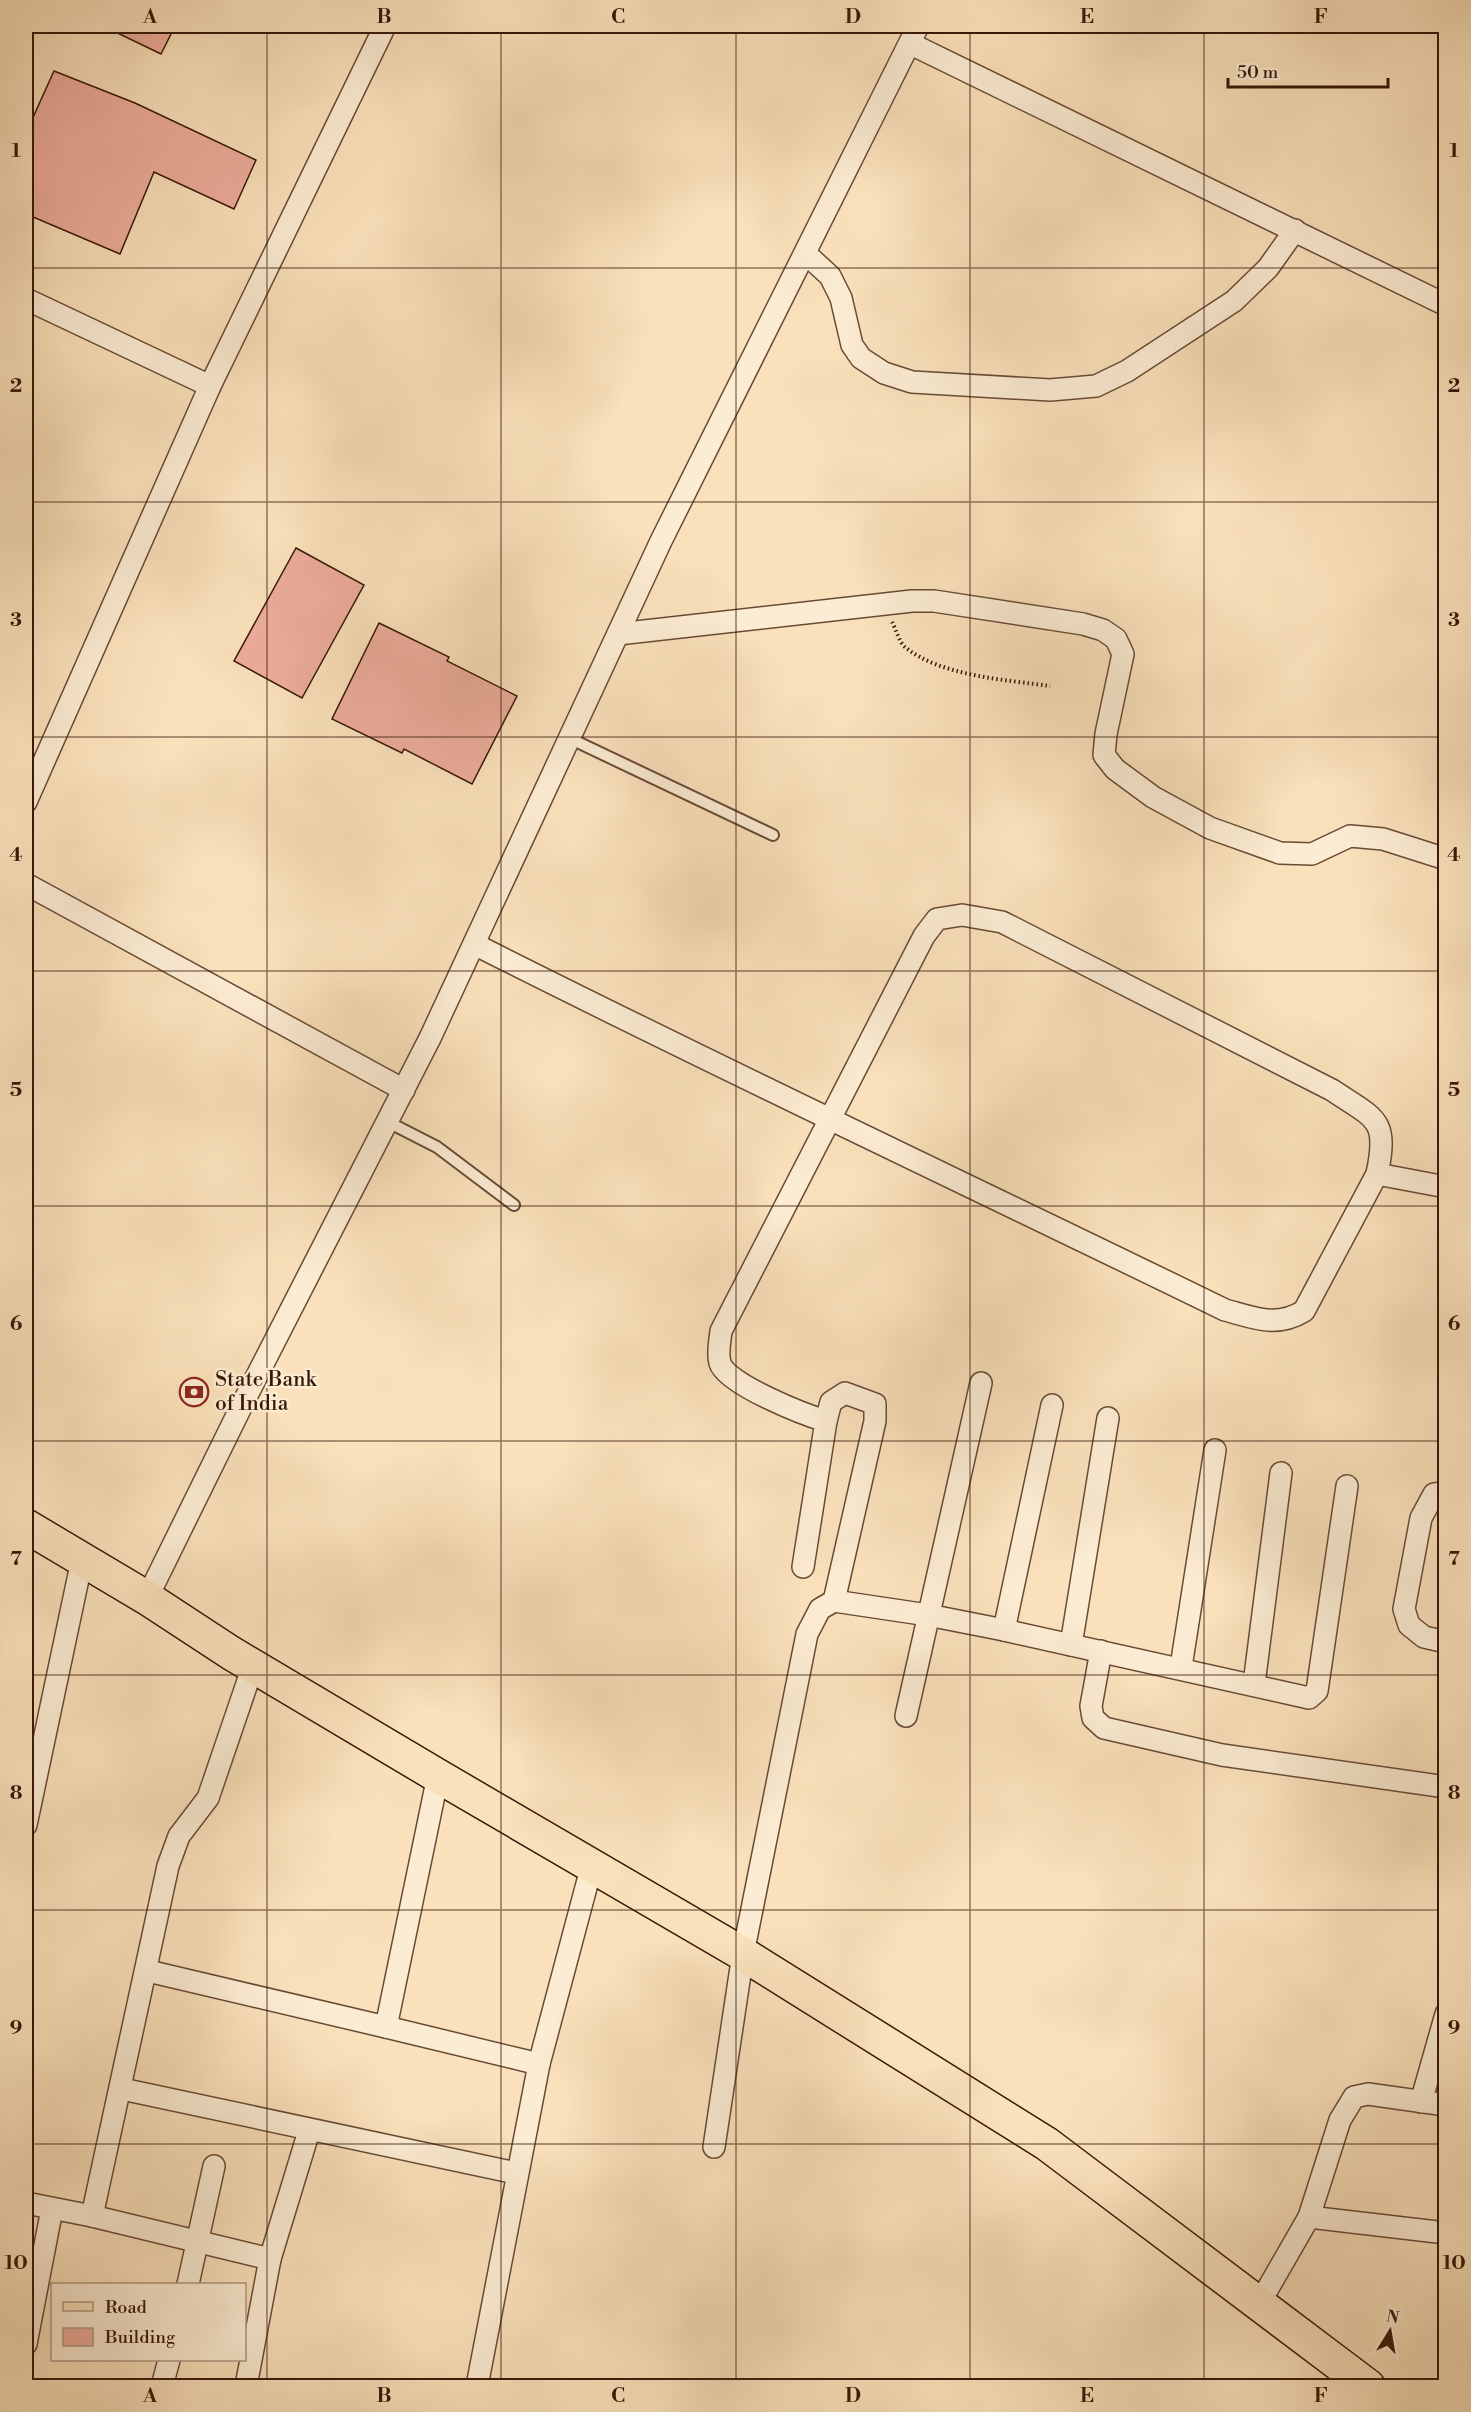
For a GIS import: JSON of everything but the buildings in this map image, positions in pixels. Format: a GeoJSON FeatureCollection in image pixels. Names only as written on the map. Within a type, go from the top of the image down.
{"type":"FeatureCollection","features":[{"type":"Feature","properties":{"kind":"main road"},"geometry":{"type":"LineString","coordinates":[[26,1526],[147,1598],[253,1666],[742,1954],[1047,2144],[1368,2386]]}},
{"type":"Feature","properties":{"kind":"street"},"geometry":{"type":"LineString","coordinates":[[26,802],[210,386],[385,26]]}},
{"type":"Feature","properties":{"kind":"street"},"geometry":{"type":"LineString","coordinates":[[147,1598],[244,1399],[404,1090],[662,542],[915,35],[1446,305]]}},
{"type":"Feature","properties":{"kind":"street"},"geometry":{"type":"LineString","coordinates":[[806,254],[830,276],[841,298],[852,345],[861,358],[884,373],[912,382],[1050,390],[1096,386],[1127,370],[1234,301],[1268,268],[1295,230]]}},
{"type":"Feature","properties":{"kind":"street"},"geometry":{"type":"LineString","coordinates":[[26,299],[210,386]]}},
{"type":"Feature","properties":{"kind":"street"},"geometry":{"type":"LineString","coordinates":[[618,634],[912,601],[945,603],[1083,624],[1103,630],[1116,639],[1123,654],[1106,734],[1104,755],[1116,769],[1153,797],[1210,828],[1280,853],[1312,854],[1350,836],[1383,839],[1446,859]]}},
{"type":"Feature","properties":{"kind":"street"},"geometry":{"type":"LineString","coordinates":[[26,884],[404,1090]]}},
{"type":"Feature","properties":{"kind":"street"},"geometry":{"type":"LineString","coordinates":[[474,944],[677,1046],[831,1118],[1225,1310],[1264,1321],[1288,1321],[1304,1311],[1377,1174],[1383,1144],[1373,1118],[1332,1090],[1002,922],[962,915],[937,919],[924,936],[831,1118],[721,1330],[718,1348],[720,1366],[734,1380],[806,1416],[826,1421]]}},
{"type":"Feature","properties":{"kind":"street"},"geometry":{"type":"LineString","coordinates":[[1377,1174],[1446,1188]]}},
{"type":"Feature","properties":{"kind":"street"},"geometry":{"type":"LineString","coordinates":[[906,1716],[981,1383]]}},
{"type":"Feature","properties":{"kind":"street"},"geometry":{"type":"LineString","coordinates":[[803,1567],[831,1402],[845,1394],[875,1404],[875,1421],[834,1601]]}},
{"type":"Feature","properties":{"kind":"street"},"geometry":{"type":"LineString","coordinates":[[1004,1630],[1052,1405]]}},
{"type":"Feature","properties":{"kind":"street"},"geometry":{"type":"LineString","coordinates":[[1071,1645],[1108,1418]]}},
{"type":"Feature","properties":{"kind":"street"},"geometry":{"type":"LineString","coordinates":[[1181,1667],[1215,1450]]}},
{"type":"Feature","properties":{"kind":"street"},"geometry":{"type":"LineString","coordinates":[[1254,1684],[1281,1473]]}},
{"type":"Feature","properties":{"kind":"street"},"geometry":{"type":"LineString","coordinates":[[714,2147],[742,1954],[807,1634],[820,1609],[834,1601],[928,1615],[1181,1667],[1309,1698],[1317,1691],[1347,1486]]}},
{"type":"Feature","properties":{"kind":"street"},"geometry":{"type":"LineString","coordinates":[[1446,1492],[1434,1494],[1421,1518],[1404,1609],[1408,1624],[1424,1637],[1446,1642]]}},
{"type":"Feature","properties":{"kind":"street"},"geometry":{"type":"LineString","coordinates":[[26,1825],[82,1560]]}},
{"type":"Feature","properties":{"kind":"street"},"geometry":{"type":"LineString","coordinates":[[1101,1651],[1091,1706],[1093,1718],[1104,1728],[1222,1755],[1446,1787]]}},
{"type":"Feature","properties":{"kind":"street"},"geometry":{"type":"LineString","coordinates":[[92,2216],[148,1971],[168,1866],[179,1836],[208,1798],[253,1666]]}},
{"type":"Feature","properties":{"kind":"street"},"geometry":{"type":"LineString","coordinates":[[386,2027],[438,1776]]}},
{"type":"Feature","properties":{"kind":"street"},"geometry":{"type":"LineString","coordinates":[[477,2386],[539,2064],[592,1865]]}},
{"type":"Feature","properties":{"kind":"street"},"geometry":{"type":"LineString","coordinates":[[148,1971],[539,2064]]}},
{"type":"Feature","properties":{"kind":"street"},"geometry":{"type":"LineString","coordinates":[[1421,2102],[1446,2014]]}},
{"type":"Feature","properties":{"kind":"street"},"geometry":{"type":"LineString","coordinates":[[122,2089],[516,2174]]}},
{"type":"Feature","properties":{"kind":"street"},"geometry":{"type":"LineString","coordinates":[[1259,2304],[1309,2217],[1340,2120],[1354,2097],[1368,2094],[1446,2105]]}},
{"type":"Feature","properties":{"kind":"street"},"geometry":{"type":"LineString","coordinates":[[246,2386],[270,2259],[309,2131]]}},
{"type":"Feature","properties":{"kind":"street"},"geometry":{"type":"LineString","coordinates":[[188,2283],[214,2166]]}},
{"type":"Feature","properties":{"kind":"street"},"geometry":{"type":"LineString","coordinates":[[26,2203],[92,2216],[270,2259]]}},
{"type":"Feature","properties":{"kind":"street"},"geometry":{"type":"LineString","coordinates":[[26,2344],[52,2209]]}},
{"type":"Feature","properties":{"kind":"street"},"geometry":{"type":"LineString","coordinates":[[1309,2217],[1446,2233]]}},
{"type":"Feature","properties":{"kind":"street"},"geometry":{"type":"LineString","coordinates":[[162,2386],[169,2361]]}},
{"type":"Feature","properties":{"kind":"lane"},"geometry":{"type":"LineString","coordinates":[[571,739],[773,835]]}},
{"type":"Feature","properties":{"kind":"lane"},"geometry":{"type":"LineString","coordinates":[[388,1122],[437,1146],[514,1205]]}},
{"type":"Feature","properties":{"kind":"path"},"geometry":{"type":"LineString","coordinates":[[884,604],[904,646],[944,668],[988,678],[1050,686]]}},
{"type":"Feature","properties":{"kind":"place","name":"State Bank of India"},"geometry":{"type":"Point","coordinates":[194,1392]}}]}
